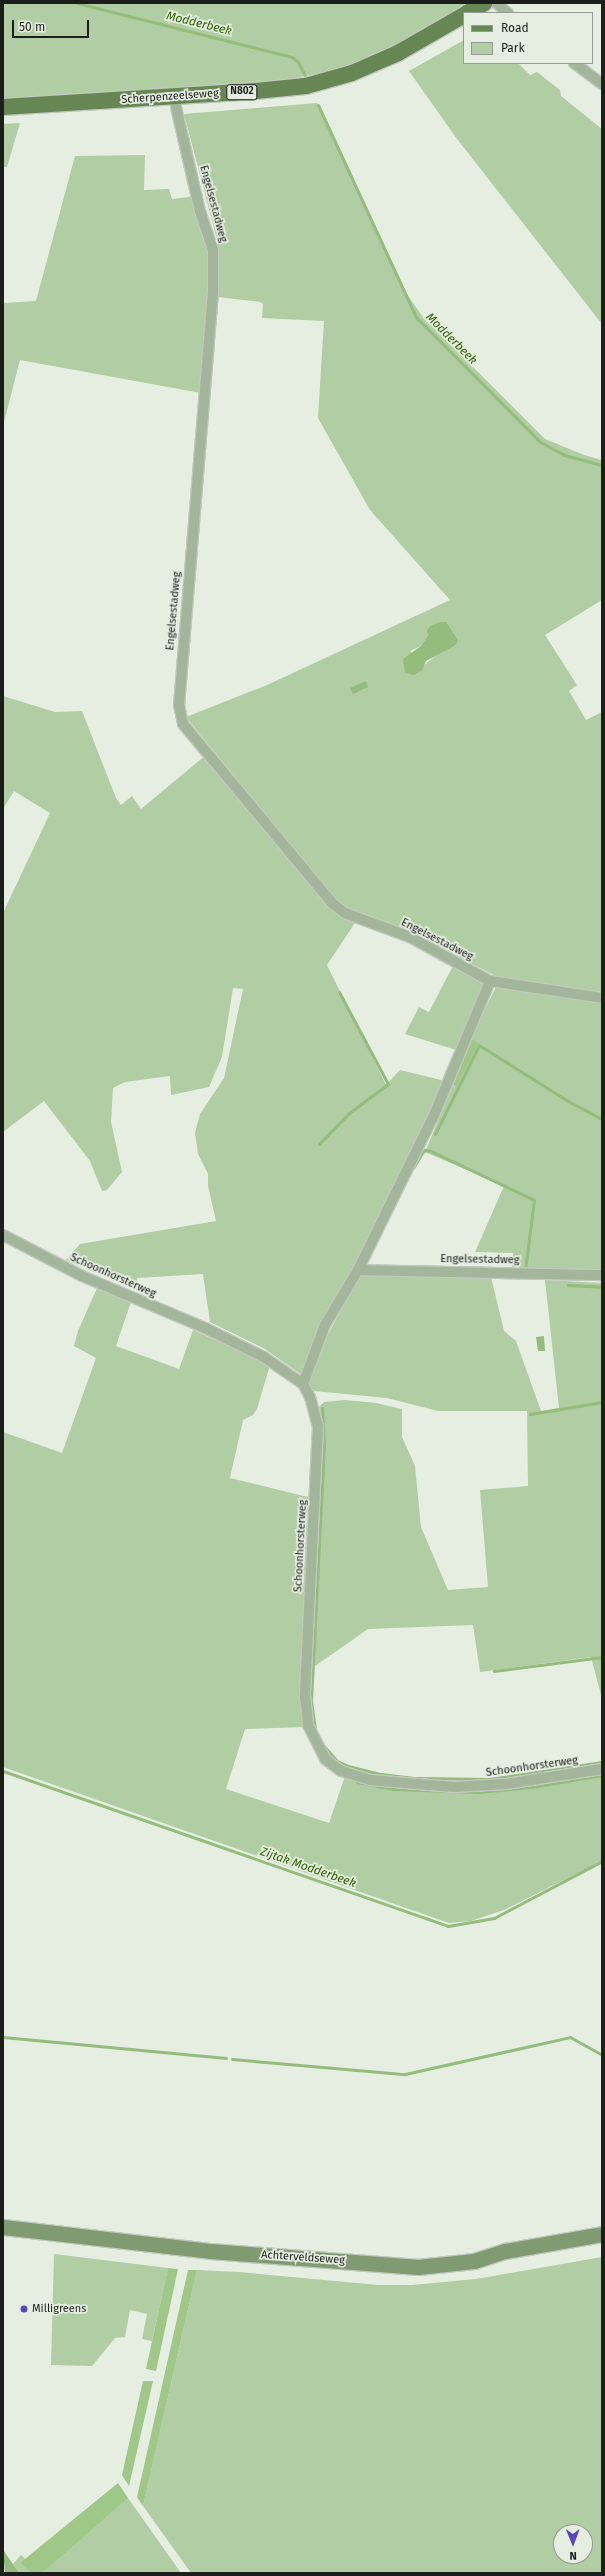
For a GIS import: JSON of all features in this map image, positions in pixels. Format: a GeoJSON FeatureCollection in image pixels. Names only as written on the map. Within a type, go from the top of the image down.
{"type":"FeatureCollection","features":[{"type":"Feature","properties":{"kind":"main road"},"geometry":{"type":"LineString","coordinates":[[469,12],[484,3]]}},
{"type":"Feature","properties":{"kind":"main road","name":"Scherpenzeelseweg"},"geometry":{"type":"LineString","coordinates":[[3,107],[306,86],[352,73],[398,53],[463,16]]}},
{"type":"Feature","properties":{"kind":"street"},"geometry":{"type":"LineString","coordinates":[[496,3],[507,12]]}},
{"type":"Feature","properties":{"kind":"street"},"geometry":{"type":"LineString","coordinates":[[575,64],[602,84]]}},
{"type":"Feature","properties":{"kind":"street","name":"Engelsestadweg"},"geometry":{"type":"LineString","coordinates":[[176,96],[176,107],[200,211],[213,250],[213,292],[178,706],[184,724],[332,903],[345,913],[410,937],[490,981],[602,998]]}},
{"type":"Feature","properties":{"kind":"street"},"geometry":{"type":"LineString","coordinates":[[303,1384],[318,1340],[358,1270],[434,1115],[490,981]]}},
{"type":"Feature","properties":{"kind":"street","name":"Schoonhorsterweg"},"geometry":{"type":"LineString","coordinates":[[3,1236],[82,1276],[205,1328],[264,1357],[303,1384],[310,1397],[318,1426],[306,1711],[313,1740],[325,1759],[341,1771],[370,1780],[454,1787],[506,1784],[602,1769]]}},
{"type":"Feature","properties":{"kind":"street","name":"Engelsestadweg"},"geometry":{"type":"LineString","coordinates":[[358,1270],[602,1275]]}},
{"type":"Feature","properties":{"kind":"street","name":"Achterveldseweg"},"geometry":{"type":"LineString","coordinates":[[3,2227],[210,2252],[418,2267],[474,2261],[505,2252],[602,2234]]}},
{"type":"Feature","properties":{"kind":"green space"},"geometry":{"type":"Polygon","coordinates":[[[3,3],[471,3],[384,53],[334,70],[284,80],[3,99],[3,3]]]}},
{"type":"Feature","properties":{"kind":"green space"},"geometry":{"type":"Polygon","coordinates":[[[463,41],[463,64],[519,64],[530,75],[537,72],[560,90],[561,96],[602,129],[602,324],[457,139],[409,71],[463,41]]]}},
{"type":"Feature","properties":{"kind":"green space"},"geometry":{"type":"Polygon","coordinates":[[[317,103],[408,296],[423,317],[545,439],[584,455],[602,460],[602,600],[545,635],[577,685],[569,691],[586,720],[602,712],[602,992],[498,977],[405,930],[359,916],[341,906],[186,717],[267,685],[450,600],[370,510],[318,418],[324,321],[262,318],[263,304],[260,302],[218,297],[219,274],[216,236],[184,114],[317,103]],[[428,635],[421,646],[410,651],[423,666],[443,650],[456,645],[428,635]]]}},
{"type":"Feature","properties":{"kind":"green space"},"geometry":{"type":"Polygon","coordinates":[[[20,123],[7,167],[3,167],[3,124],[20,123]]]}},
{"type":"Feature","properties":{"kind":"green space"},"geometry":{"type":"Polygon","coordinates":[[[145,155],[144,190],[169,189],[172,199],[197,196],[210,251],[201,393],[20,360],[3,426],[3,303],[36,301],[75,156],[145,155]]]}},
{"type":"Feature","properties":{"kind":"green space"},"geometry":{"type":"Polygon","coordinates":[[[3,696],[55,712],[82,711],[116,798],[121,805],[132,796],[141,809],[206,755],[331,905],[345,919],[355,923],[327,965],[386,1085],[400,1070],[445,1081],[436,1106],[359,1259],[314,1339],[302,1375],[265,1349],[210,1322],[203,1274],[137,1278],[138,1291],[66,1260],[80,1244],[216,1221],[208,1186],[208,1174],[198,1154],[195,1133],[200,1114],[224,1078],[243,989],[233,988],[222,1057],[209,1087],[171,1095],[170,1076],[125,1082],[113,1088],[111,1122],[122,1172],[107,1190],[102,1191],[90,1161],[44,1101],[3,1132],[3,913],[50,813],[14,791],[3,809],[3,696]]]}},
{"type":"Feature","properties":{"kind":"green space"},"geometry":{"type":"Polygon","coordinates":[[[454,964],[483,980],[484,984],[456,1050],[405,1034],[419,1007],[429,1012],[454,964]]]}},
{"type":"Feature","properties":{"kind":"green space"},"geometry":{"type":"Polygon","coordinates":[[[497,985],[602,999],[602,1275],[512,1270],[513,1253],[475,1252],[504,1186],[425,1152],[453,1085],[455,1087],[479,1043],[471,1038],[497,985]]]}},
{"type":"Feature","properties":{"kind":"green space"},"geometry":{"type":"Polygon","coordinates":[[[359,1275],[491,1277],[504,1331],[516,1341],[541,1411],[559,1408],[545,1280],[602,1283],[602,1699],[591,1657],[480,1672],[473,1625],[368,1629],[308,1671],[317,1409],[324,1402],[345,1400],[376,1403],[402,1409],[402,1437],[415,1466],[421,1527],[448,1590],[488,1587],[480,1490],[528,1486],[527,1411],[438,1411],[387,1398],[314,1391],[308,1383],[316,1358],[359,1275]]]}},
{"type":"Feature","properties":{"kind":"green space"},"geometry":{"type":"Polygon","coordinates":[[[98,1286],[131,1302],[116,1346],[179,1369],[193,1330],[270,1365],[257,1409],[253,1415],[243,1420],[230,1478],[308,1497],[311,1522],[304,1727],[245,1729],[226,1789],[329,1823],[345,1776],[425,1789],[602,1772],[602,1861],[504,1910],[471,1921],[449,1923],[3,1767],[3,1432],[62,1453],[96,1358],[74,1346],[78,1331],[98,1286]]]}},
{"type":"Feature","properties":{"kind":"green space"},"geometry":{"type":"Polygon","coordinates":[[[54,2254],[168,2268],[152,2341],[142,2339],[147,2314],[130,2310],[125,2337],[115,2338],[92,2366],[51,2365],[54,2254]]]}},
{"type":"Feature","properties":{"kind":"green space"},"geometry":{"type":"Polygon","coordinates":[[[602,2257],[602,2573],[191,2573],[143,2506],[197,2270],[239,2272],[378,2285],[412,2285],[476,2279],[602,2257]]]}},
{"type":"Feature","properties":{"kind":"green space"},"geometry":{"type":"Polygon","coordinates":[[[128,2498],[181,2573],[42,2573],[67,2550],[128,2498]]]}},
{"type":"Feature","properties":{"kind":"green space"},"geometry":{"type":"Polygon","coordinates":[[[21,2555],[25,2559],[20,2563],[31,2573],[19,2573],[13,2564],[21,2555]]]}},
{"type":"Feature","properties":{"kind":"shaded area"},"geometry":{"type":"Polygon","coordinates":[[[440,622],[446,622],[458,640],[456,645],[426,661],[422,670],[414,675],[405,673],[403,659],[421,646],[428,635],[427,631],[429,627],[440,622]]]}},
{"type":"Feature","properties":{"kind":"shaded area"},"geometry":{"type":"Polygon","coordinates":[[[366,681],[368,687],[353,694],[350,688],[366,681]]]}},
{"type":"Feature","properties":{"kind":"shaded area"},"geometry":{"type":"Polygon","coordinates":[[[471,1038],[479,1043],[456,1087],[453,1085],[471,1038]]]}},
{"type":"Feature","properties":{"kind":"shaded area"},"geometry":{"type":"Polygon","coordinates":[[[544,1336],[545,1351],[538,1351],[536,1337],[544,1336]]]}},
{"type":"Feature","properties":{"kind":"shaded area"},"geometry":{"type":"Polygon","coordinates":[[[168,2268],[178,2269],[156,2371],[146,2369],[168,2268]]]}},
{"type":"Feature","properties":{"kind":"shaded area"},"geometry":{"type":"Polygon","coordinates":[[[188,2270],[197,2270],[143,2506],[137,2497],[188,2270]]]}},
{"type":"Feature","properties":{"kind":"shaded area"},"geometry":{"type":"Polygon","coordinates":[[[143,2381],[153,2381],[129,2486],[122,2475],[143,2381]]]}},
{"type":"Feature","properties":{"kind":"shaded area"},"geometry":{"type":"Polygon","coordinates":[[[118,2483],[128,2498],[42,2573],[31,2573],[20,2563],[118,2483]]]}},
{"type":"Feature","properties":{"kind":"shaded area"},"geometry":{"type":"Polygon","coordinates":[[[4,2551],[19,2573],[5,2573],[4,2551]]]}},
{"type":"Feature","properties":{"kind":"waterway","name":"Modderbeek"},"geometry":{"type":"LineString","coordinates":[[77,3],[292,57],[298,62],[305,76]]}},
{"type":"Feature","properties":{"kind":"waterway","name":"Modderbeek"},"geometry":{"type":"LineString","coordinates":[[318,105],[416,317],[540,442],[564,455],[602,465]]}},
{"type":"Feature","properties":{"kind":"waterway"},"geometry":{"type":"LineString","coordinates":[[319,1144],[349,1113],[388,1084],[339,992]]}},
{"type":"Feature","properties":{"kind":"waterway"},"geometry":{"type":"LineString","coordinates":[[435,1134],[479,1045],[568,1101],[602,1119]]}},
{"type":"Feature","properties":{"kind":"waterway"},"geometry":{"type":"LineString","coordinates":[[413,1168],[425,1150],[431,1151],[534,1200],[525,1270]]}},
{"type":"Feature","properties":{"kind":"waterway"},"geometry":{"type":"LineString","coordinates":[[568,1285],[602,1287]]}},
{"type":"Feature","properties":{"kind":"waterway"},"geometry":{"type":"LineString","coordinates":[[530,1414],[602,1402]]}},
{"type":"Feature","properties":{"kind":"waterway"},"geometry":{"type":"LineString","coordinates":[[315,1729],[311,1701],[324,1445],[322,1408]]}},
{"type":"Feature","properties":{"kind":"waterway"},"geometry":{"type":"LineString","coordinates":[[494,1671],[602,1657]]}},
{"type":"Feature","properties":{"kind":"waterway"},"geometry":{"type":"LineString","coordinates":[[323,1745],[337,1761],[348,1766],[381,1774],[416,1778],[489,1779],[602,1762]]}},
{"type":"Feature","properties":{"kind":"waterway","name":"Zijtak Modderbeek"},"geometry":{"type":"LineString","coordinates":[[3,1771],[448,1926],[494,1918],[602,1861]]}},
{"type":"Feature","properties":{"kind":"waterway"},"geometry":{"type":"LineString","coordinates":[[357,1782],[393,1789],[479,1792],[532,1787],[602,1775]]}},
{"type":"Feature","properties":{"kind":"waterway"},"geometry":{"type":"LineString","coordinates":[[3,2037],[226,2058]]}},
{"type":"Feature","properties":{"kind":"waterway"},"geometry":{"type":"LineString","coordinates":[[232,2059],[405,2074],[570,2037],[602,2055]]}},
{"type":"Feature","properties":{"kind":"place","name":"Milligreens"},"geometry":{"type":"Point","coordinates":[24,2309]}}]}
